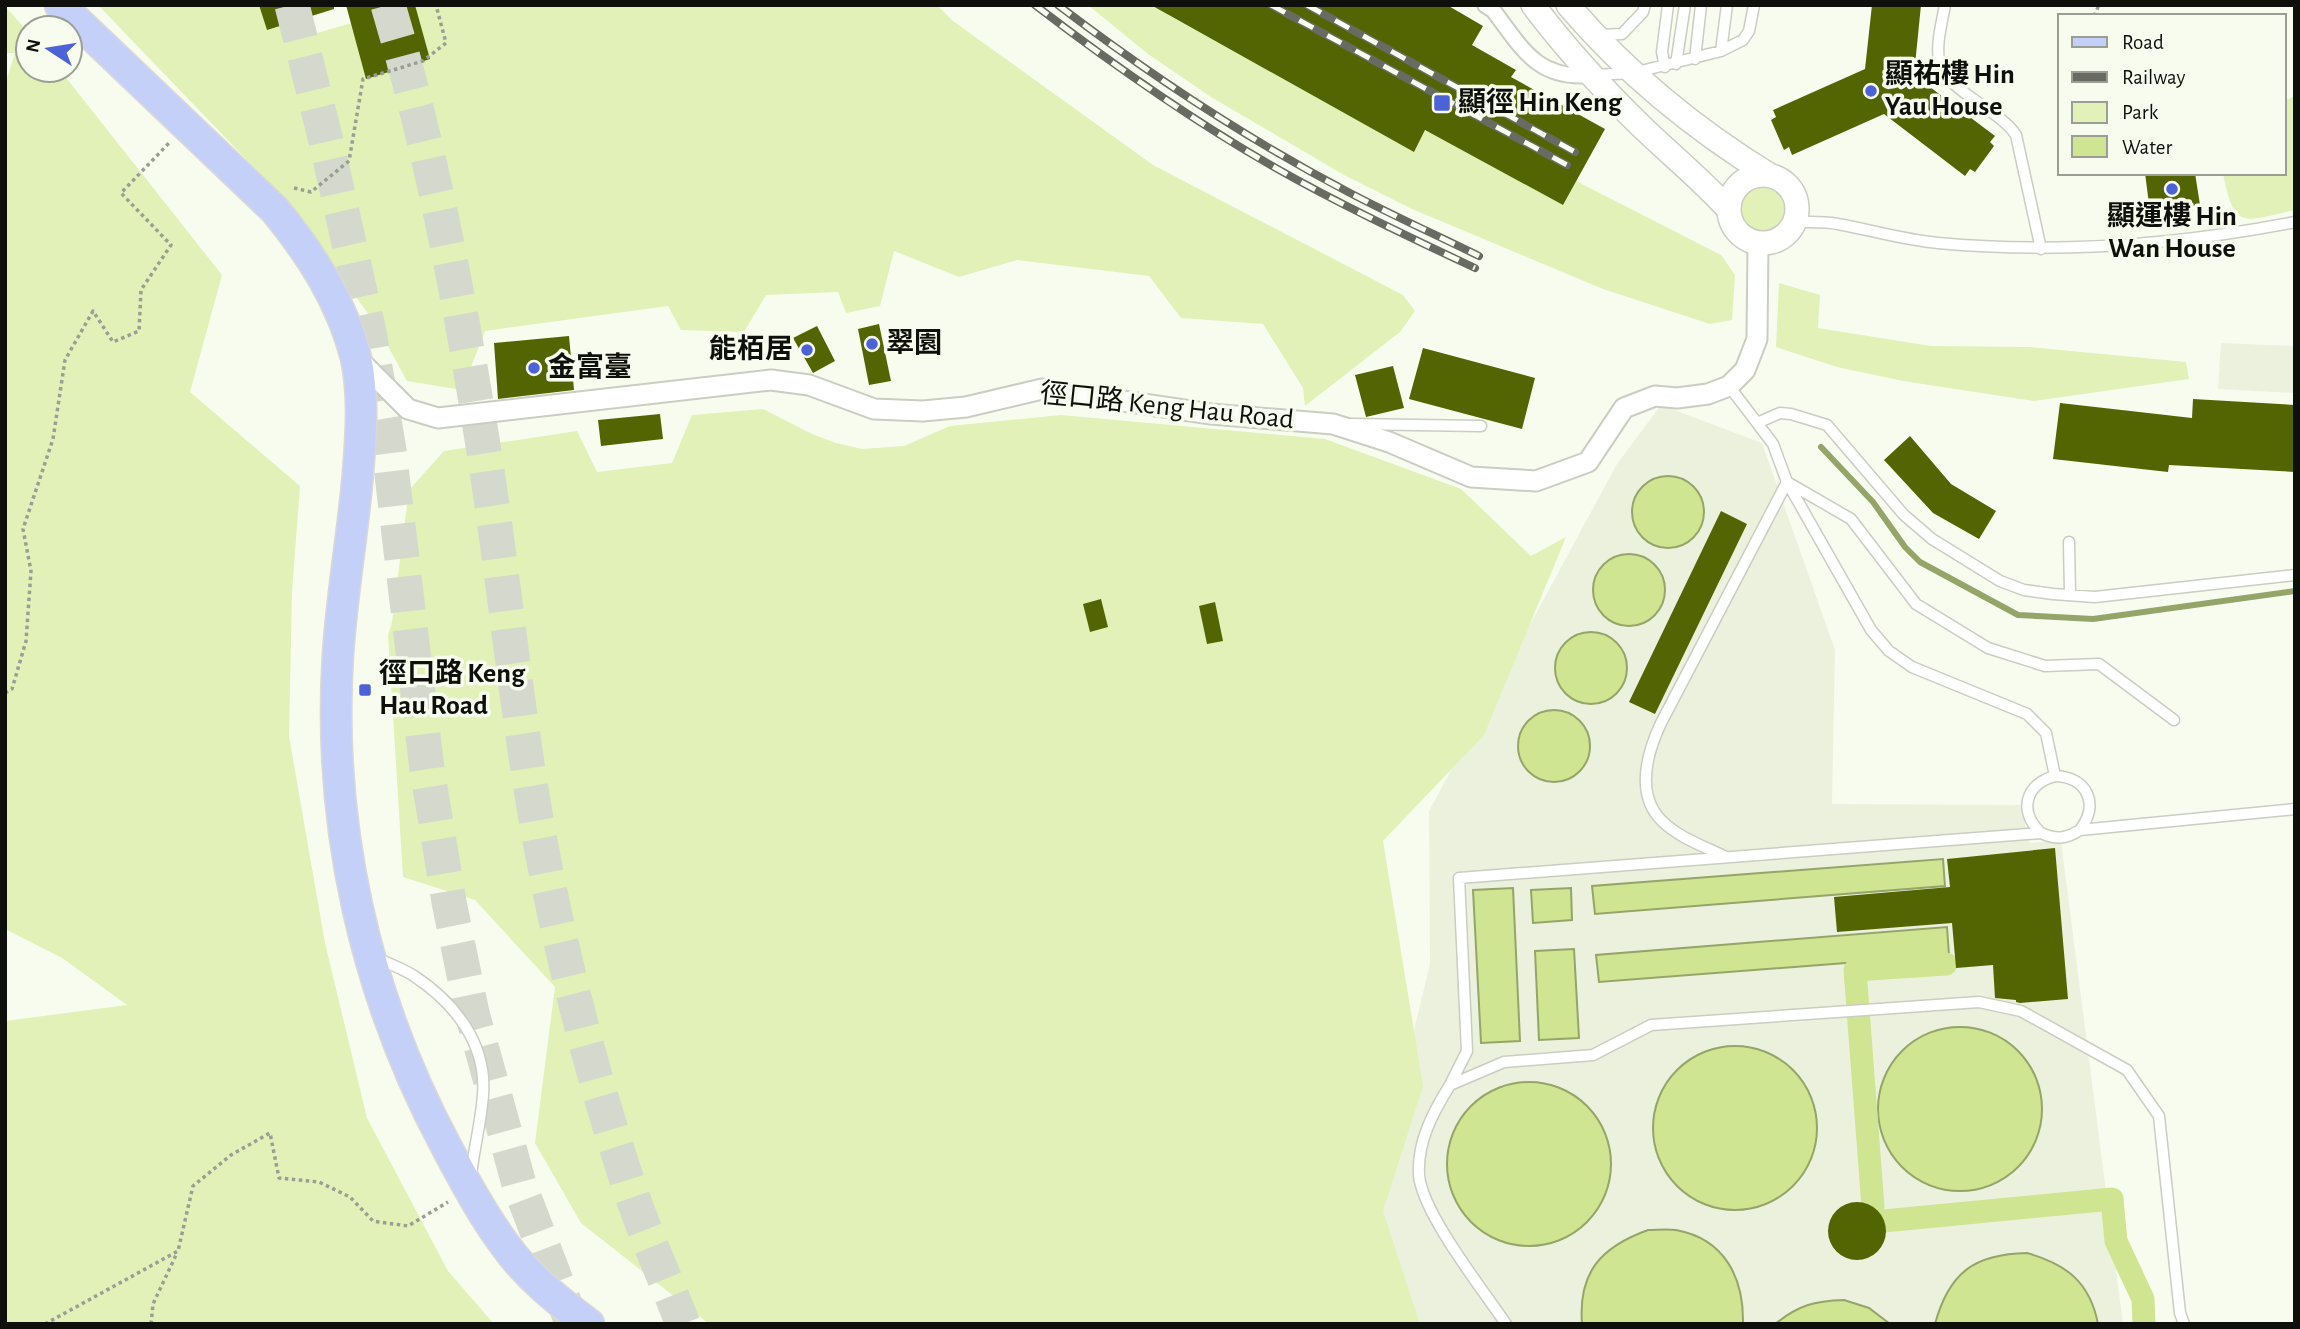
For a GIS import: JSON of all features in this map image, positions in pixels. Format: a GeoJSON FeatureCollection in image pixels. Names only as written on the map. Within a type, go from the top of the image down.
{"type":"FeatureCollection","features":[{"type":"Feature","properties":{"kind":"main road"},"geometry":{"type":"LineString","coordinates":[[60,5],[275,210],[321,273],[341,314],[360,380],[361,435],[338,653],[340,786],[348,866],[367,951],[403,1057],[470,1189],[505,1246],[544,1288],[589,1324]]}},
{"type":"Feature","properties":{"kind":"street"},"geometry":{"type":"LineString","coordinates":[[1485,5],[1493,10],[1531,59],[1542,68],[1567,76],[1591,75]]}},
{"type":"Feature","properties":{"kind":"street"},"geometry":{"type":"LineString","coordinates":[[1534,5],[1591,75],[1644,129],[1703,181],[1729,210]]}},
{"type":"Feature","properties":{"kind":"street"},"geometry":{"type":"LineString","coordinates":[[1568,5],[1592,34],[1633,73],[1703,131],[1771,176],[1783,181],[1791,189],[1798,210],[1789,233],[1781,240],[1758,244],[1739,234],[1731,223],[1731,197],[1748,178],[1771,176]]}},
{"type":"Feature","properties":{"kind":"street"},"geometry":{"type":"LineString","coordinates":[[1729,386],[1745,370],[1757,339],[1758,244]]}},
{"type":"Feature","properties":{"kind":"street","name":"徑口路 Keng Hau Road"},"geometry":{"type":"LineString","coordinates":[[355,356],[408,409],[438,418],[771,380],[809,385],[874,409],[923,411],[966,407],[1042,389],[1211,414],[1327,424],[1389,442],[1471,477],[1536,481],[1588,462],[1624,408],[1655,396],[1677,398],[1708,394],[1729,386]]}},
{"type":"Feature","properties":{"kind":"lane"},"geometry":{"type":"LineString","coordinates":[[1592,34],[1622,34],[1637,19],[1645,5]]}},
{"type":"Feature","properties":{"kind":"lane"},"geometry":{"type":"LineString","coordinates":[[1665,67],[1662,52],[1668,5]]}},
{"type":"Feature","properties":{"kind":"lane"},"geometry":{"type":"LineString","coordinates":[[1676,64],[1685,5]]}},
{"type":"Feature","properties":{"kind":"lane"},"geometry":{"type":"LineString","coordinates":[[1695,59],[1702,5]]}},
{"type":"Feature","properties":{"kind":"lane"},"geometry":{"type":"LineString","coordinates":[[1721,51],[1727,5]]}},
{"type":"Feature","properties":{"kind":"lane"},"geometry":{"type":"LineString","coordinates":[[1591,75],[1633,73],[1721,51],[1743,40],[1749,31],[1754,5]]}},
{"type":"Feature","properties":{"kind":"lane"},"geometry":{"type":"LineString","coordinates":[[1945,5],[1938,53],[1941,67],[1951,80],[2005,121],[2016,135],[2041,249]]}},
{"type":"Feature","properties":{"kind":"lane"},"geometry":{"type":"LineString","coordinates":[[1795,222],[1840,224],[1936,243],[2041,249],[2151,243],[2224,235],[2295,222]]}},
{"type":"Feature","properties":{"kind":"lane"},"geometry":{"type":"LineString","coordinates":[[1729,386],[1773,444],[1787,482],[1871,630],[1889,651],[1912,667],[2027,714],[2046,733],[2054,776]]}},
{"type":"Feature","properties":{"kind":"lane"},"geometry":{"type":"LineString","coordinates":[[1757,423],[1780,413],[1827,425],[1904,515],[1932,539],[2000,581],[2024,590],[2095,597],[2295,575]]}},
{"type":"Feature","properties":{"kind":"lane"},"geometry":{"type":"LineString","coordinates":[[1327,424],[1481,426]]}},
{"type":"Feature","properties":{"kind":"lane"},"geometry":{"type":"LineString","coordinates":[[1787,482],[1851,519],[1916,604],[1988,649],[2045,666],[2099,664],[2174,720]]}},
{"type":"Feature","properties":{"kind":"lane"},"geometry":{"type":"LineString","coordinates":[[1724,856],[1683,836],[1661,820],[1647,796],[1646,769],[1651,745],[1661,723],[1787,482]]}},
{"type":"Feature","properties":{"kind":"lane"},"geometry":{"type":"LineString","coordinates":[[2069,542],[2070,595]]}},
{"type":"Feature","properties":{"kind":"lane"},"geometry":{"type":"LineString","coordinates":[[2054,776],[2075,780],[2088,795],[2090,813],[2080,830],[2061,839],[2050,838],[2041,833],[2029,819],[2027,802],[2039,782],[2054,776]]}},
{"type":"Feature","properties":{"kind":"lane"},"geometry":{"type":"LineString","coordinates":[[2080,830],[2295,808]]}},
{"type":"Feature","properties":{"kind":"lane"},"geometry":{"type":"LineString","coordinates":[[1506,1324],[1429,1210],[1419,1176],[1423,1140],[1434,1110],[1467,1051],[1459,878],[2041,833]]}},
{"type":"Feature","properties":{"kind":"lane"},"geometry":{"type":"LineString","coordinates":[[367,951],[411,974],[441,997],[463,1022],[476,1045],[482,1068],[483,1095],[470,1189]]}},
{"type":"Feature","properties":{"kind":"lane"},"geometry":{"type":"LineString","coordinates":[[1450,1085],[1504,1062],[1593,1055],[1651,1025],[1979,1002],[2021,1011],[2127,1070],[2159,1116],[2180,1313],[2185,1324]]}},
{"type":"Feature","properties":{"kind":"path"},"geometry":{"type":"LineString","coordinates":[[294,188],[311,192],[349,162],[363,79],[423,61],[446,43],[436,5]]}},
{"type":"Feature","properties":{"kind":"path"},"geometry":{"type":"LineString","coordinates":[[5,693],[12,689],[26,641],[31,571],[23,529],[52,439],[65,360],[93,311],[113,342],[139,331],[141,290],[171,245],[121,193],[169,143]]}},
{"type":"Feature","properties":{"kind":"path"},"geometry":{"type":"LineString","coordinates":[[151,1324],[153,1304],[178,1251],[193,1186],[231,1155],[270,1133],[279,1178],[318,1182],[350,1197],[373,1221],[408,1226],[470,1189]]}},
{"type":"Feature","properties":{"kind":"path"},"geometry":{"type":"LineString","coordinates":[[45,1324],[178,1251]]}},
{"type":"Feature","properties":{"kind":"shaded area"},"geometry":{"type":"Polygon","coordinates":[[[2221,343],[2295,346],[2295,393],[2218,389],[2221,343]]]}},
{"type":"Feature","properties":{"kind":"shaded area"},"geometry":{"type":"Polygon","coordinates":[[[1661,405],[1762,443],[1835,650],[1832,804],[2020,805],[2030,843],[2061,841],[2123,1324],[1378,1324],[1372,1203],[1430,964],[1429,811],[1617,464],[1661,405]]]}},
{"type":"Feature","properties":{"kind":"green space"},"geometry":{"type":"Polygon","coordinates":[[[98,5],[279,5],[289,41],[415,5],[937,5],[953,21],[1153,165],[1403,295],[1415,311],[1400,332],[1305,406],[1303,388],[1263,324],[1181,318],[1149,276],[1017,260],[959,277],[894,251],[880,306],[846,313],[838,292],[766,295],[744,332],[681,330],[668,306],[485,331],[462,390],[407,381],[377,326],[289,204],[98,5]]]}},
{"type":"Feature","properties":{"kind":"green space"},"geometry":{"type":"Polygon","coordinates":[[[1088,5],[1172,5],[1168,15],[1413,151],[1425,130],[1563,205],[1576,181],[1721,255],[1735,275],[1732,320],[1710,324],[1603,289],[1412,209],[1344,175],[1211,97],[1148,54],[1088,5]]]}},
{"type":"Feature","properties":{"kind":"green space"},"geometry":{"type":"Polygon","coordinates":[[[5,6],[14,16],[14,53],[5,53],[5,6]]]}},
{"type":"Feature","properties":{"kind":"green space"},"geometry":{"type":"Polygon","coordinates":[[[14,56],[14,84],[71,84],[222,275],[190,392],[300,486],[292,592],[289,736],[325,943],[367,1118],[448,1271],[494,1324],[5,1324],[5,1021],[127,1005],[62,958],[5,929],[5,84],[14,56]]]}},
{"type":"Feature","properties":{"kind":"green space"},"geometry":{"type":"Polygon","coordinates":[[[2295,96],[2295,210],[2253,219],[2244,218],[2237,214],[2232,205],[2223,175],[2286,175],[2286,100],[2295,96]]]}},
{"type":"Feature","properties":{"kind":"green space"},"geometry":{"type":"Polygon","coordinates":[[[1757,180],[1769,180],[1785,188],[1791,198],[1791,222],[1785,232],[1769,240],[1757,240],[1741,232],[1733,216],[1733,204],[1741,188],[1757,180]]]}},
{"type":"Feature","properties":{"kind":"green space"},"geometry":{"type":"Polygon","coordinates":[[[1779,283],[1820,295],[1818,328],[1931,346],[2029,347],[2186,362],[2189,379],[2034,401],[1903,381],[1837,367],[1776,347],[1779,283]]]}},
{"type":"Feature","properties":{"kind":"green space"},"geometry":{"type":"Polygon","coordinates":[[[763,409],[812,434],[862,449],[904,446],[950,426],[1061,415],[1325,439],[1461,489],[1531,556],[1566,537],[1484,735],[1383,841],[1423,1086],[1383,1211],[1420,1324],[709,1324],[581,1223],[535,1143],[555,987],[475,900],[403,877],[388,635],[409,490],[444,451],[577,431],[597,472],[672,463],[692,415],[763,409]]]}},
{"type":"Feature","properties":{"kind":"water"},"geometry":{"type":"Polygon","coordinates":[[[1675,476],[1694,486],[1702,498],[1702,526],[1694,538],[1682,546],[1661,548],[1642,538],[1634,526],[1632,505],[1642,486],[1654,478],[1675,476]]]}},
{"type":"Feature","properties":{"kind":"water"},"geometry":{"type":"Polygon","coordinates":[[[1636,554],[1655,564],[1663,576],[1663,604],[1655,616],[1643,624],[1622,626],[1603,616],[1595,604],[1593,583],[1603,564],[1615,556],[1636,554]]]}},
{"type":"Feature","properties":{"kind":"water"},"geometry":{"type":"Polygon","coordinates":[[[1584,632],[1598,632],[1617,642],[1627,661],[1627,675],[1617,694],[1598,704],[1584,704],[1565,694],[1555,675],[1555,661],[1565,642],[1584,632]]]}},
{"type":"Feature","properties":{"kind":"water"},"geometry":{"type":"Polygon","coordinates":[[[1561,710],[1580,720],[1588,732],[1588,760],[1580,772],[1568,780],[1547,782],[1528,772],[1520,760],[1518,739],[1528,720],[1540,712],[1561,710]]]}},
{"type":"Feature","properties":{"kind":"water"},"geometry":{"type":"Polygon","coordinates":[[[1943,859],[1945,886],[1595,914],[1592,886],[1943,859]]]}},
{"type":"Feature","properties":{"kind":"water"},"geometry":{"type":"Polygon","coordinates":[[[1513,888],[1520,1041],[1481,1043],[1473,890],[1513,888]]]}},
{"type":"Feature","properties":{"kind":"water"},"geometry":{"type":"Polygon","coordinates":[[[1571,888],[1572,920],[1533,923],[1531,890],[1571,888]]]}},
{"type":"Feature","properties":{"kind":"water"},"geometry":{"type":"Polygon","coordinates":[[[1947,927],[1949,955],[1599,982],[1596,955],[1947,927]]]}},
{"type":"Feature","properties":{"kind":"water"},"geometry":{"type":"Polygon","coordinates":[[[1574,949],[1579,1038],[1539,1040],[1535,951],[1574,949]]]}},
{"type":"Feature","properties":{"kind":"water"},"geometry":{"type":"Polygon","coordinates":[[[1960,1027],[1991,1034],[2018,1051],[2035,1078],[2042,1109],[2035,1140],[2018,1167],[1991,1184],[1960,1191],[1929,1184],[1902,1167],[1885,1140],[1878,1109],[1885,1078],[1902,1051],[1929,1034],[1960,1027]]]}},
{"type":"Feature","properties":{"kind":"water"},"geometry":{"type":"Polygon","coordinates":[[[1735,1046],[1766,1053],[1793,1070],[1810,1097],[1817,1128],[1810,1159],[1793,1186],[1766,1203],[1735,1210],[1704,1203],[1677,1186],[1660,1159],[1653,1128],[1660,1097],[1677,1070],[1704,1053],[1735,1046]]]}},
{"type":"Feature","properties":{"kind":"water"},"geometry":{"type":"Polygon","coordinates":[[[1529,1082],[1560,1089],[1587,1106],[1604,1133],[1611,1164],[1604,1195],[1587,1222],[1560,1239],[1529,1246],[1498,1239],[1471,1222],[1454,1195],[1447,1164],[1454,1133],[1471,1106],[1498,1089],[1529,1082]]]}},
{"type":"Feature","properties":{"kind":"water"},"geometry":{"type":"Polygon","coordinates":[[[1648,1230],[1676,1230],[1693,1235],[1719,1252],[1735,1276],[1740,1291],[1743,1324],[1582,1324],[1584,1290],[1596,1264],[1617,1245],[1648,1230]]]}},
{"type":"Feature","properties":{"kind":"water"},"geometry":{"type":"Polygon","coordinates":[[[2027,1253],[2053,1263],[2074,1277],[2089,1297],[2098,1324],[1935,1324],[1948,1291],[1967,1269],[1993,1257],[2027,1253]]]}},
{"type":"Feature","properties":{"kind":"water"},"geometry":{"type":"Polygon","coordinates":[[[1844,1300],[1869,1308],[1890,1324],[1775,1324],[1807,1305],[1844,1300]]]}},
{"type":"Feature","properties":{"kind":"building"},"geometry":{"type":"Polygon","coordinates":[[[259,5],[334,5],[334,9],[267,30],[259,5]]]}},
{"type":"Feature","properties":{"kind":"building"},"geometry":{"type":"Polygon","coordinates":[[[346,5],[415,5],[430,59],[366,79],[346,5]]]}},
{"type":"Feature","properties":{"kind":"building","name":"顯徑 Hin Keng"},"geometry":{"type":"Polygon","coordinates":[[[1151,5],[1447,5],[1483,26],[1472,45],[1516,70],[1511,77],[1605,129],[1563,205],[1425,130],[1414,152],[1151,5]]]}},
{"type":"Feature","properties":{"kind":"building","name":"顯祐樓 Hin Yau House"},"geometry":{"type":"Polygon","coordinates":[[[1872,5],[1921,5],[1914,75],[1995,136],[1990,142],[1994,146],[1975,172],[1970,169],[1965,176],[1884,114],[1792,155],[1789,147],[1784,150],[1771,120],[1776,117],[1773,110],[1865,69],[1872,5]]]}},
{"type":"Feature","properties":{"kind":"building","name":"顯運樓 Hin Wan House"},"geometry":{"type":"Polygon","coordinates":[[[2145,175],[2195,175],[2200,205],[2193,206],[2193,211],[2157,216],[2157,211],[2150,212],[2145,175]]]}},
{"type":"Feature","properties":{"kind":"building","name":"翠園"},"geometry":{"type":"Polygon","coordinates":[[[879,324],[891,381],[869,385],[858,329],[879,324]]]}},
{"type":"Feature","properties":{"kind":"building","name":"能栢居"},"geometry":{"type":"Polygon","coordinates":[[[817,326],[835,361],[813,373],[793,338],[817,326]]]}},
{"type":"Feature","properties":{"kind":"building","name":"金富臺"},"geometry":{"type":"Polygon","coordinates":[[[569,336],[574,390],[498,399],[494,343],[569,336]]]}},
{"type":"Feature","properties":{"kind":"building"},"geometry":{"type":"Polygon","coordinates":[[[1423,348],[1535,378],[1522,429],[1409,399],[1423,348]]]}},
{"type":"Feature","properties":{"kind":"building"},"geometry":{"type":"Polygon","coordinates":[[[1393,366],[1404,408],[1366,417],[1355,375],[1393,366]]]}},
{"type":"Feature","properties":{"kind":"building"},"geometry":{"type":"Polygon","coordinates":[[[2193,399],[2295,405],[2295,472],[2169,465],[2168,472],[2053,459],[2060,403],[2192,418],[2193,399]]]}},
{"type":"Feature","properties":{"kind":"building"},"geometry":{"type":"Polygon","coordinates":[[[660,414],[663,439],[601,446],[598,420],[660,414]]]}},
{"type":"Feature","properties":{"kind":"building"},"geometry":{"type":"Polygon","coordinates":[[[1910,436],[1951,484],[1996,511],[1979,539],[1933,513],[1884,460],[1910,436]]]}},
{"type":"Feature","properties":{"kind":"building"},"geometry":{"type":"Polygon","coordinates":[[[1721,511],[1747,524],[1655,714],[1629,702],[1721,511]]]}},
{"type":"Feature","properties":{"kind":"building"},"geometry":{"type":"Polygon","coordinates":[[[1101,599],[1108,627],[1090,632],[1083,604],[1101,599]]]}},
{"type":"Feature","properties":{"kind":"building"},"geometry":{"type":"Polygon","coordinates":[[[1215,602],[1223,641],[1207,644],[1199,606],[1215,602]]]}},
{"type":"Feature","properties":{"kind":"building"},"geometry":{"type":"Polygon","coordinates":[[[2055,848],[2068,999],[2020,1003],[2016,1000],[1995,998],[1993,965],[1956,968],[1952,923],[1837,932],[1834,897],[1950,887],[1947,859],[2055,848]]]}},
{"type":"Feature","properties":{"kind":"building"},"geometry":{"type":"Polygon","coordinates":[[[1857,1202],[1878,1210],[1886,1231],[1878,1252],[1857,1260],[1836,1252],[1828,1231],[1836,1210],[1857,1202]]]}},
{"type":"Feature","properties":{"kind":"waterway"},"geometry":{"type":"LineString","coordinates":[[1821,447],[1873,502],[1905,547],[1920,562],[2018,615],[2093,619],[2295,591]]}},
{"type":"Feature","properties":{"kind":"waterway"},"geometry":{"type":"LineString","coordinates":[[1873,1207],[1855,970],[1946,964]]}},
{"type":"Feature","properties":{"kind":"waterway"},"geometry":{"type":"LineString","coordinates":[[1884,1221],[2112,1199],[2116,1241],[2143,1299],[2144,1324]]}},
{"type":"Feature","properties":{"kind":"tunnel"},"geometry":{"type":"LineString","coordinates":[[292,5],[369,332],[389,450],[427,769],[449,902],[472,1013],[519,1184],[571,1320]]}},
{"type":"Feature","properties":{"kind":"tunnel"},"geometry":{"type":"LineString","coordinates":[[388,5],[432,173],[466,343],[493,511],[529,777],[556,919],[602,1100],[637,1210],[683,1324]]}},
{"type":"Feature","properties":{"kind":"railway"},"geometry":{"type":"LineString","coordinates":[[1035,5],[1152,90],[1243,149],[1348,207],[1475,268]]}},
{"type":"Feature","properties":{"kind":"railway"},"geometry":{"type":"LineString","coordinates":[[1058,5],[1164,81],[1274,151],[1366,201],[1479,256]]}},
{"type":"Feature","properties":{"kind":"railway"},"geometry":{"type":"LineString","coordinates":[[1271,5],[1567,165]]}},
{"type":"Feature","properties":{"kind":"railway"},"geometry":{"type":"LineString","coordinates":[[1307,5],[1575,152]]}},
{"type":"Feature","properties":{"kind":"place","name":"顯祐樓 Hin Yau House"},"geometry":{"type":"Point","coordinates":[1871,91]}},
{"type":"Feature","properties":{"kind":"place","name":"顯徑 Hin Keng"},"geometry":{"type":"Point","coordinates":[1442,103]}},
{"type":"Feature","properties":{"kind":"place","name":"顯運樓 Hin Wan House"},"geometry":{"type":"Point","coordinates":[2172,189]}},
{"type":"Feature","properties":{"kind":"place","name":"翠園"},"geometry":{"type":"Point","coordinates":[872,344]}},
{"type":"Feature","properties":{"kind":"place","name":"能栢居"},"geometry":{"type":"Point","coordinates":[807,350]}},
{"type":"Feature","properties":{"kind":"place","name":"金富臺"},"geometry":{"type":"Point","coordinates":[534,368]}},
{"type":"Feature","properties":{"kind":"place","name":"徑口路 Keng Hau Road"},"geometry":{"type":"Point","coordinates":[365,690]}}]}
